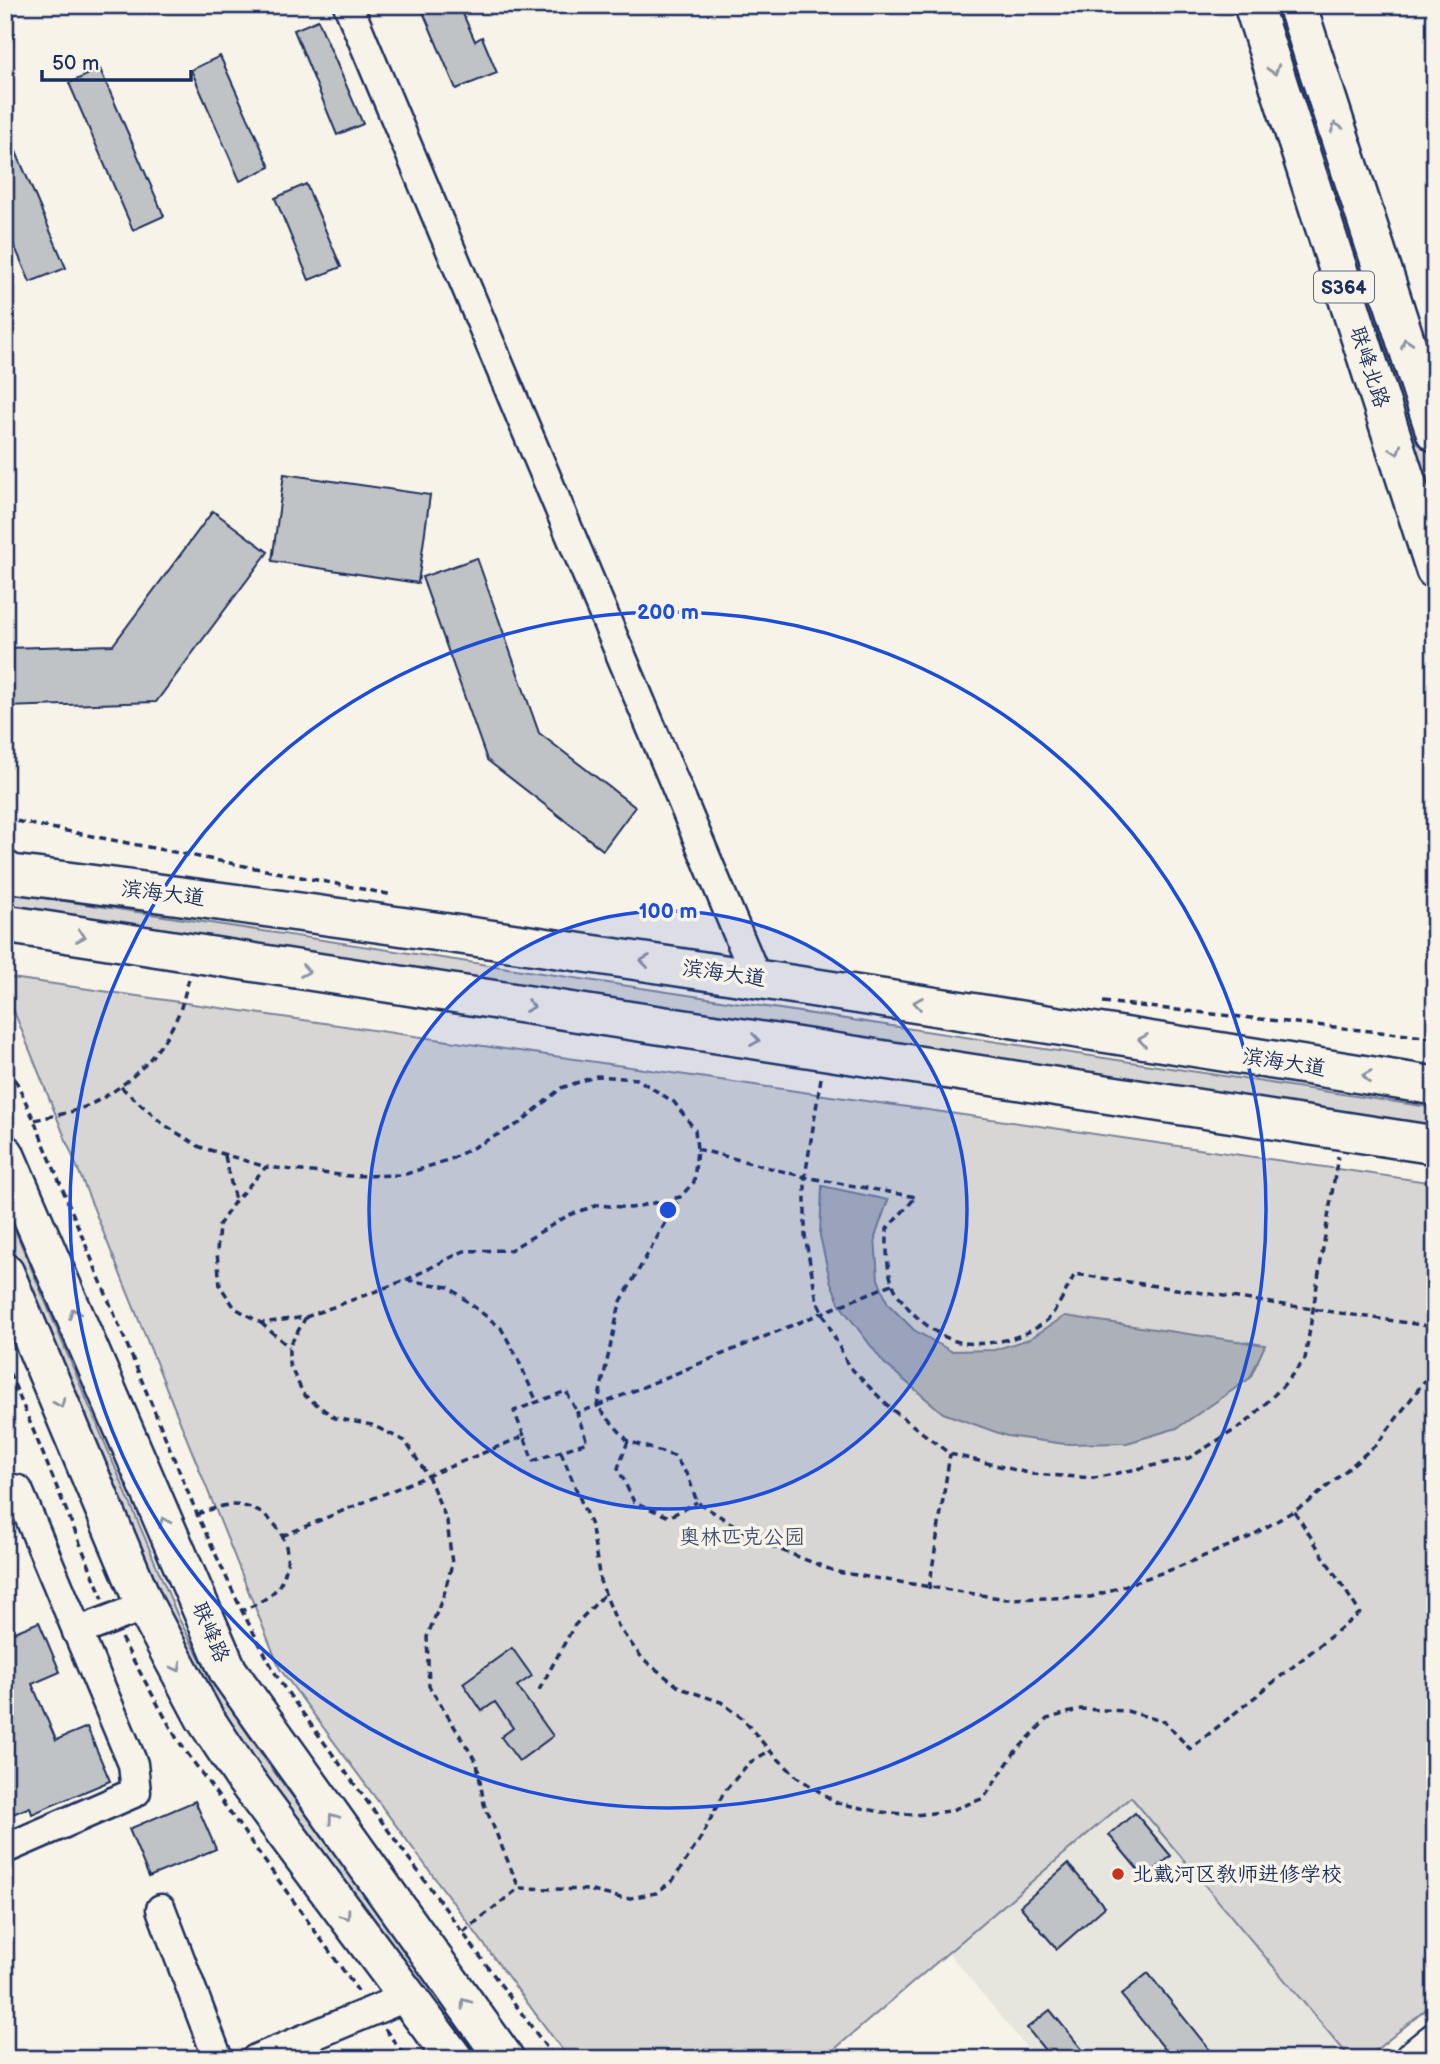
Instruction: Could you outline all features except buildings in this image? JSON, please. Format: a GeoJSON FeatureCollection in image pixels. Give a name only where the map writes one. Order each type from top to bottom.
{"type":"FeatureCollection","features":[{"type":"Feature","properties":{"kind":"main road","name":"联峰北路"},"geometry":{"type":"LineString","coordinates":[[1253,5],[1435,570]]}},
{"type":"Feature","properties":{"kind":"main road","name":"联峰北路"},"geometry":{"type":"LineString","coordinates":[[1297,5],[1435,432]]}},
{"type":"Feature","properties":{"kind":"main road","name":"滨海大道"},"geometry":{"type":"LineString","coordinates":[[9,872],[756,977],[1435,1086]]}},
{"type":"Feature","properties":{"kind":"main road"},"geometry":{"type":"LineString","coordinates":[[9,925],[1435,1145]]}},
{"type":"Feature","properties":{"kind":"main road","name":"联峰路"},"geometry":{"type":"LineString","coordinates":[[5,1154],[228,1671],[505,2059]]}},
{"type":"Feature","properties":{"kind":"main road","name":"联峰路"},"geometry":{"type":"LineString","coordinates":[[5,1273],[145,1606],[204,1717],[245,1779],[454,2059]]}},
{"type":"Feature","properties":{"kind":"main road"},"geometry":{"type":"LineString","coordinates":[[1414,2059],[1435,2042]]}},
{"type":"Feature","properties":{"kind":"street"},"geometry":{"type":"LineString","coordinates":[[348,5],[756,977]]}},
{"type":"Feature","properties":{"kind":"street"},"geometry":{"type":"LineString","coordinates":[[5,1487],[18,1490],[133,1764],[135,1792],[5,1849]]}},
{"type":"Feature","properties":{"kind":"street"},"geometry":{"type":"LineString","coordinates":[[77,1632],[145,1606]]}},
{"type":"Feature","properties":{"kind":"street"},"geometry":{"type":"LineString","coordinates":[[161,1909],[218,2059]]}},
{"type":"Feature","properties":{"kind":"street"},"geometry":{"type":"LineString","coordinates":[[256,2059],[406,1997]]}},
{"type":"Feature","properties":{"kind":"path"},"geometry":{"type":"LineString","coordinates":[[34,1120],[82,1108],[121,1087],[159,1047],[178,1016],[191,974]]}},
{"type":"Feature","properties":{"kind":"path"},"geometry":{"type":"LineString","coordinates":[[5,1057],[34,1120],[197,1514],[242,1611],[281,1682],[555,2059]]}},
{"type":"Feature","properties":{"kind":"path"},"geometry":{"type":"LineString","coordinates":[[823,1069],[805,1177],[805,1236],[817,1301],[848,1365],[890,1408],[950,1454],[1032,1474],[1094,1478],[1189,1458],[1246,1423],[1282,1387],[1305,1359],[1339,1148]]}},
{"type":"Feature","properties":{"kind":"path"},"geometry":{"type":"LineString","coordinates":[[121,1087],[163,1124],[200,1147],[266,1167],[349,1176],[403,1175],[451,1159],[520,1123],[561,1088],[597,1076],[637,1079],[674,1102],[695,1130],[697,1149],[694,1182],[680,1197],[620,1303],[597,1406]]}},
{"type":"Feature","properties":{"kind":"path"},"geometry":{"type":"LineString","coordinates":[[697,1149],[805,1177],[916,1197],[887,1228],[887,1256],[892,1284],[911,1313],[961,1343],[994,1343],[1020,1335],[1048,1320],[1074,1274],[1435,1327]]}},
{"type":"Feature","properties":{"kind":"path"},"geometry":{"type":"LineString","coordinates":[[224,1154],[235,1201]]}},
{"type":"Feature","properties":{"kind":"path"},"geometry":{"type":"LineString","coordinates":[[266,1167],[235,1201],[219,1225],[217,1252],[220,1286],[235,1308],[261,1323],[289,1347]]}},
{"type":"Feature","properties":{"kind":"path"},"geometry":{"type":"LineString","coordinates":[[261,1323],[306,1317],[406,1280],[464,1251],[510,1250],[569,1215],[597,1205],[631,1208],[680,1197]]}},
{"type":"Feature","properties":{"kind":"path"},"geometry":{"type":"LineString","coordinates":[[406,1280],[449,1287],[501,1328],[537,1402]]}},
{"type":"Feature","properties":{"kind":"path"},"geometry":{"type":"LineString","coordinates":[[577,1413],[892,1284]]}},
{"type":"Feature","properties":{"kind":"path"},"geometry":{"type":"LineString","coordinates":[[306,1317],[289,1347],[289,1364],[304,1395],[335,1418],[372,1425],[405,1441],[428,1476],[447,1521],[452,1564],[444,1594],[427,1637],[429,1686],[477,1763],[484,1804],[519,1888]]}},
{"type":"Feature","properties":{"kind":"path"},"geometry":{"type":"LineString","coordinates":[[597,1406],[628,1441],[674,1456],[688,1476],[697,1502],[763,1543],[837,1572],[1006,1599],[1091,1597],[1173,1569],[1248,1538],[1309,1502],[1378,1443],[1435,1367]]}},
{"type":"Feature","properties":{"kind":"path"},"geometry":{"type":"LineString","coordinates":[[566,1391],[587,1442],[533,1461],[514,1411],[537,1402],[566,1391]]}},
{"type":"Feature","properties":{"kind":"path"},"geometry":{"type":"LineString","coordinates":[[282,1536],[524,1436]]}},
{"type":"Feature","properties":{"kind":"path"},"geometry":{"type":"LineString","coordinates":[[628,1441],[618,1468],[634,1502],[669,1517],[697,1502]]}},
{"type":"Feature","properties":{"kind":"path"},"geometry":{"type":"LineString","coordinates":[[561,1452],[593,1528],[600,1581],[605,1594],[619,1628],[643,1659],[680,1688],[721,1702],[742,1718],[797,1777],[837,1803],[881,1812],[916,1815],[949,1811],[984,1798],[1015,1752],[1047,1719],[1081,1709],[1127,1711],[1165,1722],[1190,1749],[1360,1613],[1294,1511]]}},
{"type":"Feature","properties":{"kind":"path"},"geometry":{"type":"LineString","coordinates":[[929,1588],[950,1454]]}},
{"type":"Feature","properties":{"kind":"path"},"geometry":{"type":"LineString","coordinates":[[197,1514],[228,1505],[254,1508],[274,1521],[282,1536],[287,1562],[283,1580],[269,1597],[242,1611]]}},
{"type":"Feature","properties":{"kind":"path"},"geometry":{"type":"LineString","coordinates":[[539,1690],[574,1626],[605,1594]]}},
{"type":"Feature","properties":{"kind":"path"},"geometry":{"type":"LineString","coordinates":[[464,1932],[519,1888],[588,1890],[625,1899],[656,1893],[673,1880],[701,1838],[724,1792],[749,1763],[769,1750]]}},
{"type":"Feature","properties":{"kind":"shaded area"},"geometry":{"type":"Polygon","coordinates":[[[822,1186],[888,1200],[875,1237],[878,1279],[888,1304],[914,1330],[951,1351],[994,1350],[1029,1339],[1065,1316],[1265,1345],[1250,1378],[1177,1428],[1127,1443],[1065,1444],[1007,1436],[943,1413],[884,1363],[840,1305],[830,1280],[820,1236],[822,1186]]]}},
{"type":"Feature","properties":{"kind":"shaded area","name":"北戴河区教师进修学校"},"geometry":{"type":"Polygon","coordinates":[[[1132,1796],[1343,2049],[1332,2059],[1036,2059],[948,1952],[1132,1796]]]}},
{"type":"Feature","properties":{"kind":"green space"},"geometry":{"type":"Polygon","coordinates":[[[1266,5],[1284,5],[1327,142],[1312,147],[1266,5]]]}},
{"type":"Feature","properties":{"kind":"green space"},"geometry":{"type":"Polygon","coordinates":[[[1341,177],[1435,471],[1435,527],[1323,180],[1341,177]]]}},
{"type":"Feature","properties":{"kind":"green space"},"geometry":{"type":"Polygon","coordinates":[[[5,892],[1435,1108],[1435,1127],[5,910],[5,892]]]}},
{"type":"Feature","properties":{"kind":"green space","name":"奥林匹克公园"},"geometry":{"type":"Polygon","coordinates":[[[5,977],[1435,1183],[1435,2002],[1365,2059],[1351,2059],[1131,1797],[823,2059],[569,2059],[280,1669],[5,989],[5,977]]]}},
{"type":"Feature","properties":{"kind":"green space"},"geometry":{"type":"Polygon","coordinates":[[[5,1206],[179,1619],[211,1679],[264,1758],[486,2059],[467,2059],[250,1766],[170,1631],[5,1240],[5,1206]]]}},
{"type":"Feature","properties":{"kind":"place","name":"北戴河区教师进修学校"},"geometry":{"type":"Point","coordinates":[1118,1874]}}]}
